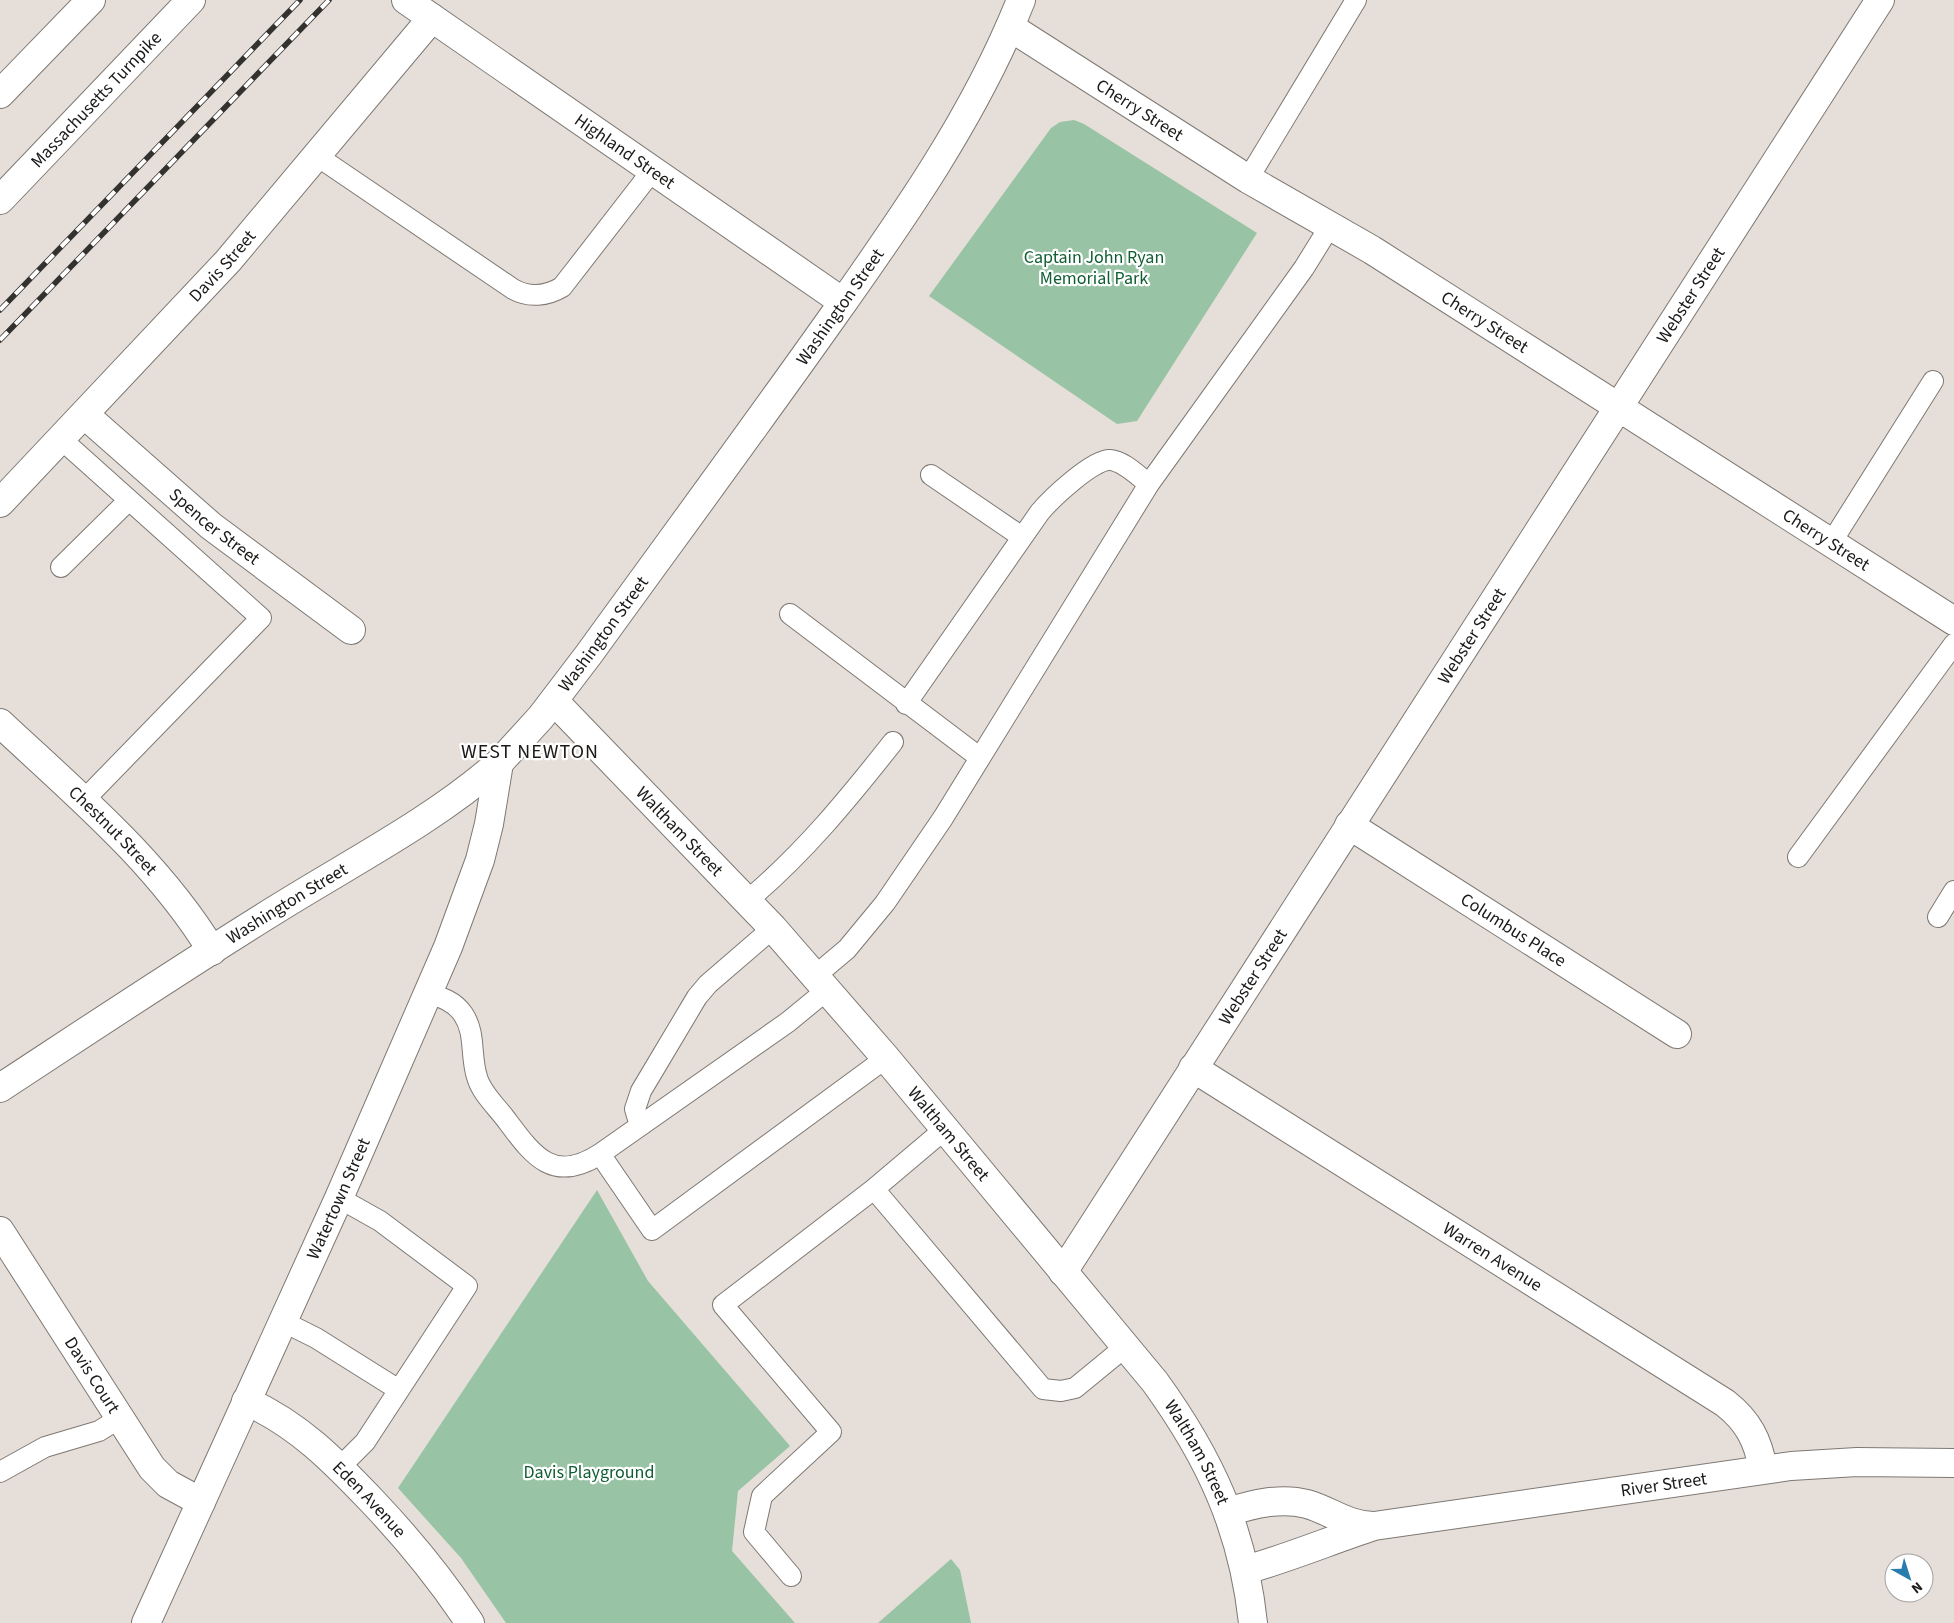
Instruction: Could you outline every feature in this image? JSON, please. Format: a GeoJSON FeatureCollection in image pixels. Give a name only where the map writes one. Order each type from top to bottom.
{"type":"FeatureCollection","features":[{"type":"Feature","properties":{"kind":"main road"},"geometry":{"type":"LineString","coordinates":[[0,94],[91,0]]}},
{"type":"Feature","properties":{"kind":"main road","name":"Massachusetts Turnpike"},"geometry":{"type":"LineString","coordinates":[[0,200],[191,0]]}},
{"type":"Feature","properties":{"kind":"main road","name":"Highland Street"},"geometry":{"type":"LineString","coordinates":[[406,0],[843,302]]}},
{"type":"Feature","properties":{"kind":"main road","name":"Washington Street"},"geometry":{"type":"LineString","coordinates":[[0,1088],[212,951],[425,817],[474,783],[499,763],[519,743],[554,701],[843,302],[921,187],[980,89],[1021,0]]}},
{"type":"Feature","properties":{"kind":"main road","name":"Webster Street"},"geometry":{"type":"LineString","coordinates":[[1063,1272],[1880,0]]}},
{"type":"Feature","properties":{"kind":"main road","name":"Davis Street"},"geometry":{"type":"LineString","coordinates":[[0,503],[190,304],[432,18]]}},
{"type":"Feature","properties":{"kind":"main road","name":"Cherry Street"},"geometry":{"type":"LineString","coordinates":[[1010,27],[1248,180],[1372,250],[1954,622]]}},
{"type":"Feature","properties":{"kind":"main road","name":"Spencer Street"},"geometry":{"type":"LineString","coordinates":[[85,415],[211,526],[351,630]]}},
{"type":"Feature","properties":{"kind":"main road","name":"Waltham Street"},"geometry":{"type":"LineString","coordinates":[[554,701],[773,928],[945,1129],[1125,1347],[1185,1424],[1209,1466],[1228,1512],[1245,1570],[1252,1623]]}},
{"type":"Feature","properties":{"kind":"main road","name":"Chestnut Street"},"geometry":{"type":"LineString","coordinates":[[0,723],[83,801],[166,886],[191,916],[212,951]]}},
{"type":"Feature","properties":{"kind":"main road","name":"Watertown Street"},"geometry":{"type":"LineString","coordinates":[[146,1623],[339,1198],[466,902],[480,860],[489,824],[499,763]]}},
{"type":"Feature","properties":{"kind":"main road","name":"Columbus Place"},"geometry":{"type":"LineString","coordinates":[[1349,825],[1677,1034]]}},
{"type":"Feature","properties":{"kind":"main road","name":"Warren Avenue"},"geometry":{"type":"LineString","coordinates":[[1193,1068],[1724,1403],[1748,1424],[1756,1439],[1763,1469]]}},
{"type":"Feature","properties":{"kind":"main road","name":"Davis Court"},"geometry":{"type":"LineString","coordinates":[[0,1231],[120,1418],[162,1479],[178,1491],[201,1502]]}},
{"type":"Feature","properties":{"kind":"main road","name":"Eden Avenue"},"geometry":{"type":"LineString","coordinates":[[246,1401],[302,1432],[340,1467],[422,1556],[470,1623]]}},
{"type":"Feature","properties":{"kind":"main road","name":"River Street"},"geometry":{"type":"LineString","coordinates":[[1245,1570],[1287,1558],[1336,1538],[1374,1526],[1763,1469],[1824,1462],[1954,1463]]}},
{"type":"Feature","properties":{"kind":"main road","name":"River Street"},"geometry":{"type":"LineString","coordinates":[[1228,1512],[1259,1503],[1288,1501],[1308,1504],[1348,1522],[1374,1526]]}},
{"type":"Feature","properties":{"kind":"lane"},"geometry":{"type":"LineString","coordinates":[[1248,180],[1356,0]]}},
{"type":"Feature","properties":{"kind":"lane"},"geometry":{"type":"LineString","coordinates":[[317,156],[513,289],[524,293],[542,294],[562,287],[652,171]]}},
{"type":"Feature","properties":{"kind":"lane"},"geometry":{"type":"LineString","coordinates":[[427,993],[443,998],[463,1014],[472,1037],[474,1068],[479,1083],[532,1152],[546,1163],[562,1168],[581,1164],[600,1154],[788,1022],[885,903],[942,818],[1149,484],[1304,268],[1330,226]]}},
{"type":"Feature","properties":{"kind":"lane"},"geometry":{"type":"LineString","coordinates":[[1831,543],[1933,381]]}},
{"type":"Feature","properties":{"kind":"lane"},"geometry":{"type":"LineString","coordinates":[[61,439],[261,618],[83,801]]}},
{"type":"Feature","properties":{"kind":"lane"},"geometry":{"type":"LineString","coordinates":[[906,704],[1022,537],[1054,496],[1103,461],[1108,460],[1120,464],[1149,484]]}},
{"type":"Feature","properties":{"kind":"lane"},"geometry":{"type":"LineString","coordinates":[[931,475],[1022,537]]}},
{"type":"Feature","properties":{"kind":"lane"},"geometry":{"type":"LineString","coordinates":[[61,567],[129,500]]}},
{"type":"Feature","properties":{"kind":"lane"},"geometry":{"type":"LineString","coordinates":[[790,614],[906,704],[979,757]]}},
{"type":"Feature","properties":{"kind":"lane"},"geometry":{"type":"LineString","coordinates":[[1798,857],[1954,644]]}},
{"type":"Feature","properties":{"kind":"lane"},"geometry":{"type":"LineString","coordinates":[[748,900],[786,866],[835,816],[893,742]]}},
{"type":"Feature","properties":{"kind":"lane"},"geometry":{"type":"LineString","coordinates":[[1938,917],[1954,891]]}},
{"type":"Feature","properties":{"kind":"lane"},"geometry":{"type":"LineString","coordinates":[[640,1126],[634,1109],[641,1091],[696,997],[708,984],[773,928]]}},
{"type":"Feature","properties":{"kind":"lane"},"geometry":{"type":"LineString","coordinates":[[600,1154],[652,1230],[886,1058]]}},
{"type":"Feature","properties":{"kind":"lane"},"geometry":{"type":"LineString","coordinates":[[791,1576],[754,1532],[762,1496],[831,1432],[723,1305],[874,1189],[945,1129]]}},
{"type":"Feature","properties":{"kind":"lane"},"geometry":{"type":"LineString","coordinates":[[874,1189],[1043,1389],[1060,1391],[1075,1388],[1125,1347]]}},
{"type":"Feature","properties":{"kind":"lane"},"geometry":{"type":"LineString","coordinates":[[339,1198],[380,1221],[466,1286],[365,1442],[340,1467]]}},
{"type":"Feature","properties":{"kind":"lane"},"geometry":{"type":"LineString","coordinates":[[282,1321],[316,1338],[399,1390]]}},
{"type":"Feature","properties":{"kind":"lane"},"geometry":{"type":"LineString","coordinates":[[0,1472],[45,1448],[99,1431],[120,1418]]}},
{"type":"Feature","properties":{"kind":"green space","name":"Captain John Ryan Memorial Park"},"geometry":{"type":"Polygon","coordinates":[[[1074,120],[1084,124],[1257,233],[1137,421],[1117,424],[929,296],[1051,128],[1060,122],[1074,120]]]}},
{"type":"Feature","properties":{"kind":"green space","name":"Davis Playground"},"geometry":{"type":"Polygon","coordinates":[[[597,1190],[648,1281],[790,1446],[738,1491],[732,1551],[795,1623],[506,1623],[461,1558],[398,1488],[597,1190]]]}},
{"type":"Feature","properties":{"kind":"green space"},"geometry":{"type":"Polygon","coordinates":[[[951,1559],[960,1570],[971,1623],[878,1623],[951,1559]]]}},
{"type":"Feature","properties":{"kind":"railway"},"geometry":{"type":"LineString","coordinates":[[0,310],[300,0]]}},
{"type":"Feature","properties":{"kind":"railway"},"geometry":{"type":"LineString","coordinates":[[0,340],[329,0]]}},
{"type":"Feature","properties":{"kind":"district","name":"WEST NEWTON"},"geometry":{"type":"Point","coordinates":[530,751]}}]}
